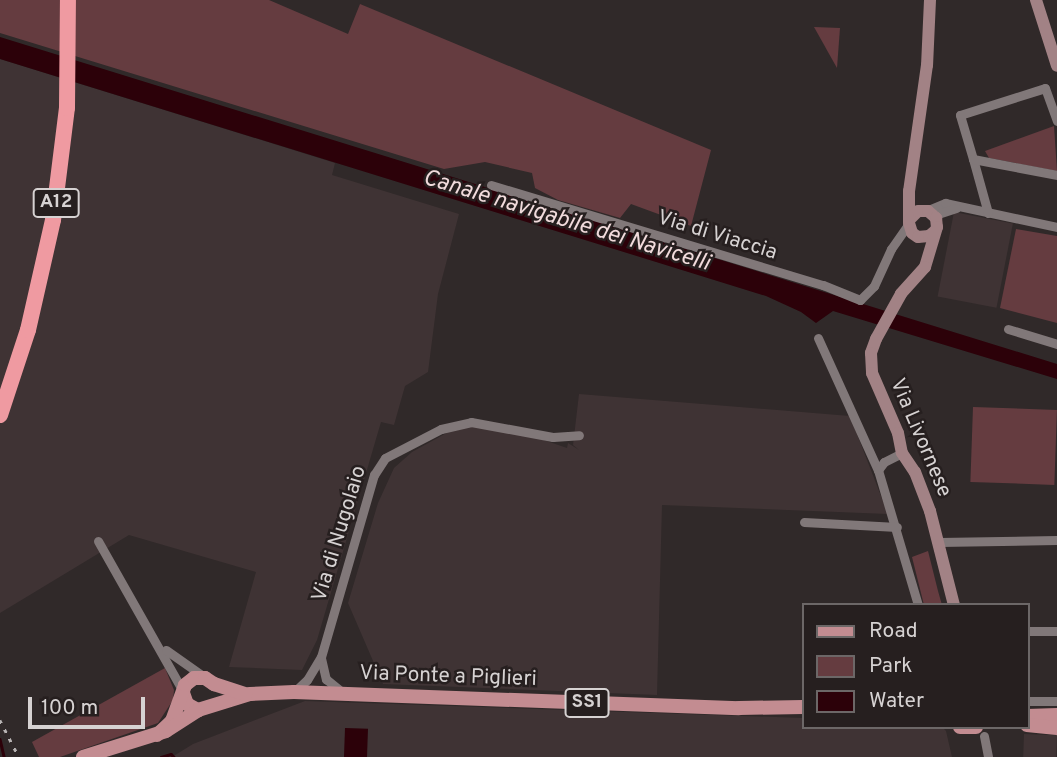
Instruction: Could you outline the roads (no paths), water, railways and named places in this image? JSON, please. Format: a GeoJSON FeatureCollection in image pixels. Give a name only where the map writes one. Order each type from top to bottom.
{"type":"FeatureCollection","features":[{"type":"Feature","properties":{"kind":"highway","name":"A12"},"geometry":{"type":"LineString","coordinates":[[0,385],[31,280],[44,213],[58,85],[58,0]]}},
{"type":"Feature","properties":{"kind":"highway","name":"A12"},"geometry":{"type":"LineString","coordinates":[[0,415],[28,330],[54,220],[67,108],[68,0]]}},
{"type":"Feature","properties":{"kind":"main road"},"geometry":{"type":"LineString","coordinates":[[156,735],[172,721],[191,680],[210,681],[216,693],[212,704]]}},
{"type":"Feature","properties":{"kind":"main road","name":"Via Ponte a Piglieri"},"geometry":{"type":"LineString","coordinates":[[210,681],[250,694]]}},
{"type":"Feature","properties":{"kind":"main road","name":"Via Ponte a Piglieri"},"geometry":{"type":"LineString","coordinates":[[212,704],[250,694],[294,692],[770,709],[802,713]]}},
{"type":"Feature","properties":{"kind":"main road"},"geometry":{"type":"LineString","coordinates":[[183,693],[187,704],[198,709]]}},
{"type":"Feature","properties":{"kind":"main road","name":"SS1"},"geometry":{"type":"LineString","coordinates":[[83,757],[156,735],[198,709],[212,704]]}},
{"type":"Feature","properties":{"kind":"main road","name":"Via Ponte a Piglieri"},"geometry":{"type":"LineString","coordinates":[[770,709],[802,707]]}},
{"type":"Feature","properties":{"kind":"main road"},"geometry":{"type":"LineString","coordinates":[[1029,716],[1057,715]]}},
{"type":"Feature","properties":{"kind":"main road"},"geometry":{"type":"LineString","coordinates":[[1029,724],[1057,728]]}},
{"type":"Feature","properties":{"kind":"street"},"geometry":{"type":"LineString","coordinates":[[929,258],[913,229],[909,192],[927,65],[930,0]]}},
{"type":"Feature","properties":{"kind":"street"},"geometry":{"type":"LineString","coordinates":[[1036,0],[1057,66]]}},
{"type":"Feature","properties":{"kind":"street"},"geometry":{"type":"LineString","coordinates":[[988,213],[960,115],[1045,88],[1057,121]]}},
{"type":"Feature","properties":{"kind":"street"},"geometry":{"type":"LineString","coordinates":[[972,159],[1057,175]]}},
{"type":"Feature","properties":{"kind":"street","name":"Via di Viaccia"},"geometry":{"type":"LineString","coordinates":[[491,185],[814,282],[860,300],[874,286],[891,249],[913,229]]}},
{"type":"Feature","properties":{"kind":"street"},"geometry":{"type":"LineString","coordinates":[[909,192],[925,210],[938,217]]}},
{"type":"Feature","properties":{"kind":"street"},"geometry":{"type":"LineString","coordinates":[[913,229],[929,236],[938,217],[961,207],[1057,227]]}},
{"type":"Feature","properties":{"kind":"street"},"geometry":{"type":"LineString","coordinates":[[913,229],[925,210]]}},
{"type":"Feature","properties":{"kind":"street","name":"Via Livornese"},"geometry":{"type":"LineString","coordinates":[[938,217],[929,258],[896,301],[871,353],[872,373],[898,433],[902,453],[923,490],[954,603]]}},
{"type":"Feature","properties":{"kind":"street"},"geometry":{"type":"LineString","coordinates":[[1008,330],[1057,345]]}},
{"type":"Feature","properties":{"kind":"street"},"geometry":{"type":"LineString","coordinates":[[818,338],[878,470],[917,603]]}},
{"type":"Feature","properties":{"kind":"street","name":"Via di Nugolaio"},"geometry":{"type":"LineString","coordinates":[[294,692],[307,680],[321,657],[374,475],[385,458],[441,429],[471,422],[553,437],[579,435]]}},
{"type":"Feature","properties":{"kind":"street"},"geometry":{"type":"LineString","coordinates":[[878,470],[884,462],[902,453]]}},
{"type":"Feature","properties":{"kind":"street"},"geometry":{"type":"LineString","coordinates":[[804,522],[897,527]]}},
{"type":"Feature","properties":{"kind":"street"},"geometry":{"type":"LineString","coordinates":[[939,542],[1057,540]]}},
{"type":"Feature","properties":{"kind":"street"},"geometry":{"type":"LineString","coordinates":[[98,541],[157,642],[183,693]]}},
{"type":"Feature","properties":{"kind":"street"},"geometry":{"type":"LineString","coordinates":[[1029,631],[1057,631]]}},
{"type":"Feature","properties":{"kind":"street"},"geometry":{"type":"LineString","coordinates":[[157,642],[210,681]]}},
{"type":"Feature","properties":{"kind":"street"},"geometry":{"type":"LineString","coordinates":[[321,657],[326,679],[344,695]]}},
{"type":"Feature","properties":{"kind":"street"},"geometry":{"type":"LineString","coordinates":[[1029,701],[1057,701]]}},
{"type":"Feature","properties":{"kind":"street"},"geometry":{"type":"LineString","coordinates":[[980,732],[988,757]]}},
{"type":"Feature","properties":{"kind":"water","name":"Canale navigabile dei Navicelli"},"geometry":{"type":"Polygon","coordinates":[[[0,37],[1057,364],[1057,379],[833,311],[816,323],[801,312],[766,296],[0,59],[0,37]]]}},
{"type":"Feature","properties":{"kind":"water"},"geometry":{"type":"Polygon","coordinates":[[[345,728],[368,729],[367,757],[344,757],[345,728]]]}},
{"type":"Feature","properties":{"kind":"waterway"},"geometry":{"type":"LineString","coordinates":[[0,739],[4,757]]}},
{"type":"Feature","properties":{"kind":"waterway"},"geometry":{"type":"LineString","coordinates":[[161,757],[171,754],[174,757]]}},
{"type":"Feature","properties":{"kind":"railway"},"geometry":{"type":"LineString","coordinates":[[0,720],[19,757]]}}]}
